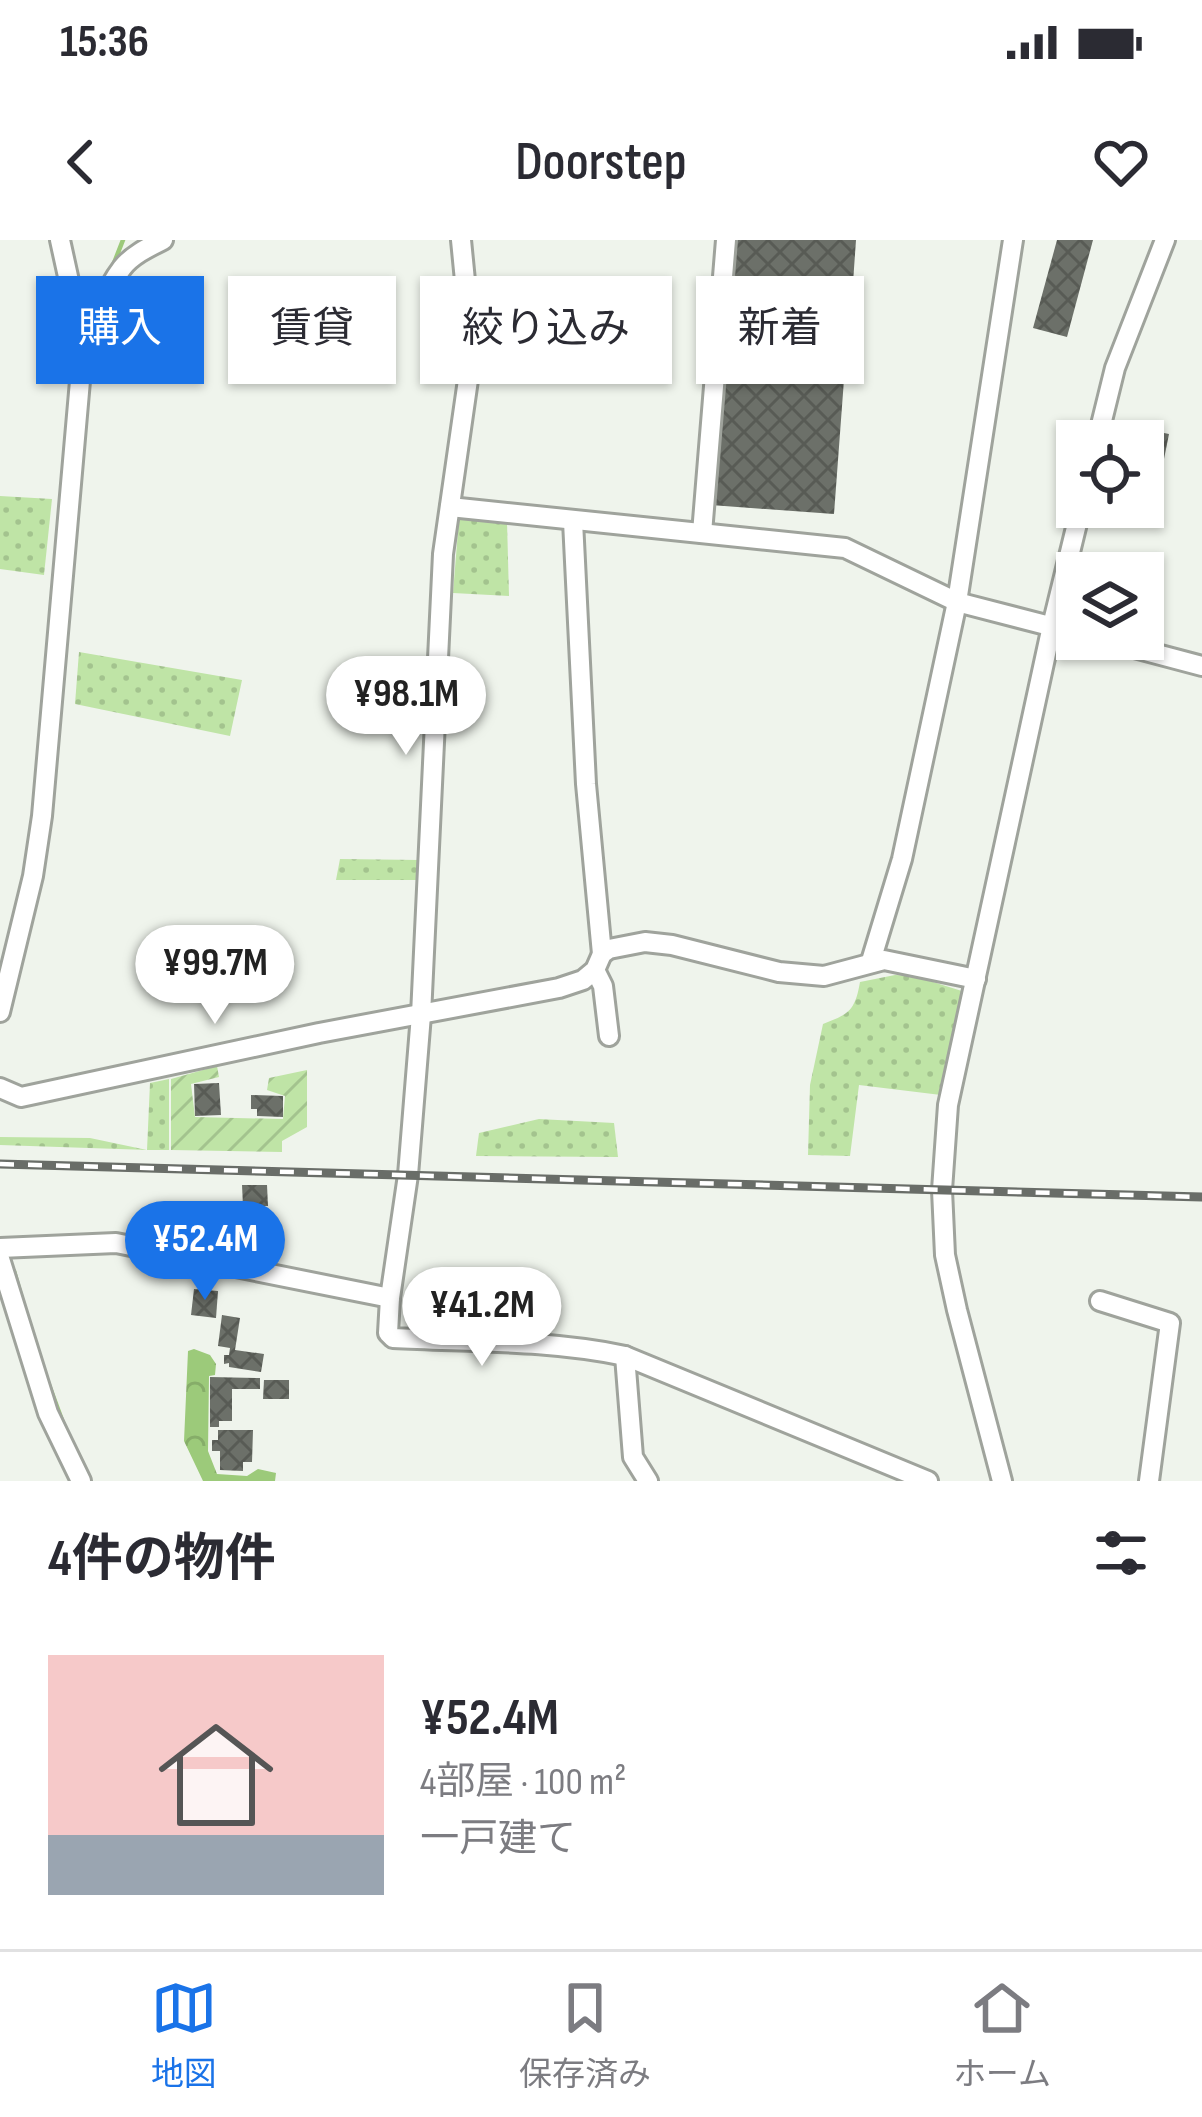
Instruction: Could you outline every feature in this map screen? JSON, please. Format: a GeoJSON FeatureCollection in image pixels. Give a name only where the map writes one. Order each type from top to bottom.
{"type":"FeatureCollection","features":[{"type":"Feature","properties":{"kind":"street"},"geometry":{"type":"LineString","coordinates":[[60,240],[68,276]]}},
{"type":"Feature","properties":{"kind":"street"},"geometry":{"type":"LineString","coordinates":[[118,276],[141,251],[163,240]]}},
{"type":"Feature","properties":{"kind":"street"},"geometry":{"type":"LineString","coordinates":[[461,240],[472,340],[442,554],[421,1016],[408,1175],[386,1328],[393,1338],[527,1344],[625,1356],[928,1481]]}},
{"type":"Feature","properties":{"kind":"street"},"geometry":{"type":"LineString","coordinates":[[702,533],[726,240]]}},
{"type":"Feature","properties":{"kind":"street"},"geometry":{"type":"LineString","coordinates":[[871,961],[902,859],[957,602],[1013,240]]}},
{"type":"Feature","properties":{"kind":"street"},"geometry":{"type":"LineString","coordinates":[[1102,420],[1115,368],[1166,240]]}},
{"type":"Feature","properties":{"kind":"street"},"geometry":{"type":"LineString","coordinates":[[0,1012],[33,876],[42,816],[79,384]]}},
{"type":"Feature","properties":{"kind":"street"},"geometry":{"type":"LineString","coordinates":[[450,508],[845,548],[957,602],[1056,627]]}},
{"type":"Feature","properties":{"kind":"street"},"geometry":{"type":"LineString","coordinates":[[573,520],[598,962],[609,1036]]}},
{"type":"Feature","properties":{"kind":"street"},"geometry":{"type":"LineString","coordinates":[[1002,1481],[950,1282],[943,1233],[942,1161],[948,1105],[1076,528]]}},
{"type":"Feature","properties":{"kind":"street"},"geometry":{"type":"LineString","coordinates":[[1164,656],[1202,666]]}},
{"type":"Feature","properties":{"kind":"street"},"geometry":{"type":"LineString","coordinates":[[0,1088],[21,1096],[559,988],[583,980],[609,949],[645,942],[779,973],[824,976],[884,959],[976,979]]}},
{"type":"Feature","properties":{"kind":"street"},"geometry":{"type":"LineString","coordinates":[[0,1248],[116,1244],[390,1298]]}},
{"type":"Feature","properties":{"kind":"street"},"geometry":{"type":"LineString","coordinates":[[0,1259],[48,1413],[81,1481]]}},
{"type":"Feature","properties":{"kind":"street"},"geometry":{"type":"LineString","coordinates":[[1100,1301],[1170,1323],[1149,1481]]}},
{"type":"Feature","properties":{"kind":"street"},"geometry":{"type":"LineString","coordinates":[[625,1356],[632,1457],[648,1481]]}},
{"type":"Feature","properties":{"kind":"green space"},"geometry":{"type":"Polygon","coordinates":[[[0,496],[52,499],[44,575],[0,569],[0,496]]]}},
{"type":"Feature","properties":{"kind":"green space"},"geometry":{"type":"Polygon","coordinates":[[[459,519],[507,522],[509,596],[453,593],[459,519]]]}},
{"type":"Feature","properties":{"kind":"green space"},"geometry":{"type":"Polygon","coordinates":[[[79,652],[242,680],[230,736],[75,704],[79,652]]]}},
{"type":"Feature","properties":{"kind":"green space"},"geometry":{"type":"Polygon","coordinates":[[[340,859],[420,860],[420,880],[336,880],[340,859]]]}},
{"type":"Feature","properties":{"kind":"green space"},"geometry":{"type":"Polygon","coordinates":[[[895,975],[965,992],[941,1095],[859,1085],[850,1156],[808,1155],[810,1085],[823,1024],[849,1010],[860,982],[895,975]]]}},
{"type":"Feature","properties":{"kind":"green space"},"geometry":{"type":"Polygon","coordinates":[[[217,1066],[219,1077],[191,1084],[195,1117],[283,1119],[285,1096],[267,1090],[269,1078],[307,1070],[307,1127],[282,1141],[282,1152],[171,1150],[171,1079],[217,1066]]]}},
{"type":"Feature","properties":{"kind":"green space"},"geometry":{"type":"Polygon","coordinates":[[[169,1079],[169,1150],[147,1150],[150,1083],[169,1079]]]}},
{"type":"Feature","properties":{"kind":"green space"},"geometry":{"type":"Polygon","coordinates":[[[539,1119],[614,1123],[618,1157],[476,1156],[479,1133],[539,1119]]]}},
{"type":"Feature","properties":{"kind":"green space"},"geometry":{"type":"Polygon","coordinates":[[[0,1137],[90,1138],[147,1150],[0,1145],[0,1137]]]}},
{"type":"Feature","properties":{"kind":"green space"},"geometry":{"type":"Polygon","coordinates":[[[188,1351],[210,1355],[216,1364],[215,1375],[209,1376],[208,1451],[217,1474],[247,1476],[258,1469],[276,1473],[275,1481],[203,1481],[184,1441],[188,1351]]]}},
{"type":"Feature","properties":{"kind":"building"},"geometry":{"type":"Polygon","coordinates":[[[731,240],[856,240],[853,276],[728,276],[731,240]]]}},
{"type":"Feature","properties":{"kind":"building"},"geometry":{"type":"Polygon","coordinates":[[[1057,240],[1093,240],[1067,337],[1033,328],[1057,240]]]}},
{"type":"Feature","properties":{"kind":"building"},"geometry":{"type":"Polygon","coordinates":[[[720,384],[844,384],[834,514],[711,505],[720,384]]]}},
{"type":"Feature","properties":{"kind":"building"},"geometry":{"type":"Polygon","coordinates":[[[219,1083],[221,1115],[195,1116],[194,1084],[219,1083]]]}},
{"type":"Feature","properties":{"kind":"building"},"geometry":{"type":"Polygon","coordinates":[[[251,1095],[283,1096],[283,1117],[257,1116],[257,1109],[251,1109],[251,1095]]]}},
{"type":"Feature","properties":{"kind":"building"},"geometry":{"type":"Polygon","coordinates":[[[242,1185],[267,1185],[268,1206],[243,1206],[242,1185]]]}},
{"type":"Feature","properties":{"kind":"building"},"geometry":{"type":"Polygon","coordinates":[[[221,1209],[242,1212],[237,1247],[217,1244],[221,1209]]]}},
{"type":"Feature","properties":{"kind":"building"},"geometry":{"type":"Polygon","coordinates":[[[244,1243],[269,1247],[266,1268],[240,1264],[244,1243]]]}},
{"type":"Feature","properties":{"kind":"building"},"geometry":{"type":"Polygon","coordinates":[[[194,1289],[218,1291],[216,1318],[191,1315],[194,1289]]]}},
{"type":"Feature","properties":{"kind":"building"},"geometry":{"type":"Polygon","coordinates":[[[222,1315],[240,1318],[235,1350],[264,1354],[261,1372],[224,1364],[230,1348],[218,1346],[222,1315]]]}},
{"type":"Feature","properties":{"kind":"building"},"geometry":{"type":"Polygon","coordinates":[[[210,1377],[260,1378],[260,1389],[232,1389],[232,1421],[210,1427],[210,1377]]]}},
{"type":"Feature","properties":{"kind":"building"},"geometry":{"type":"Polygon","coordinates":[[[264,1380],[289,1380],[289,1399],[263,1399],[264,1380]]]}},
{"type":"Feature","properties":{"kind":"building"},"geometry":{"type":"Polygon","coordinates":[[[218,1430],[253,1430],[252,1462],[243,1462],[243,1471],[220,1470],[220,1451],[212,1451],[218,1430]]]}},
{"type":"Feature","properties":{"kind":"waterway"},"geometry":{"type":"LineString","coordinates":[[114,263],[123,240]]}},
{"type":"Feature","properties":{"kind":"waterway"},"geometry":{"type":"LineString","coordinates":[[14,1271],[24,1306]]}},
{"type":"Feature","properties":{"kind":"waterway"},"geometry":{"type":"LineString","coordinates":[[45,1374],[66,1431]]}},
{"type":"Feature","properties":{"kind":"railway"},"geometry":{"type":"LineString","coordinates":[[0,1164],[1202,1197]]}}]}
